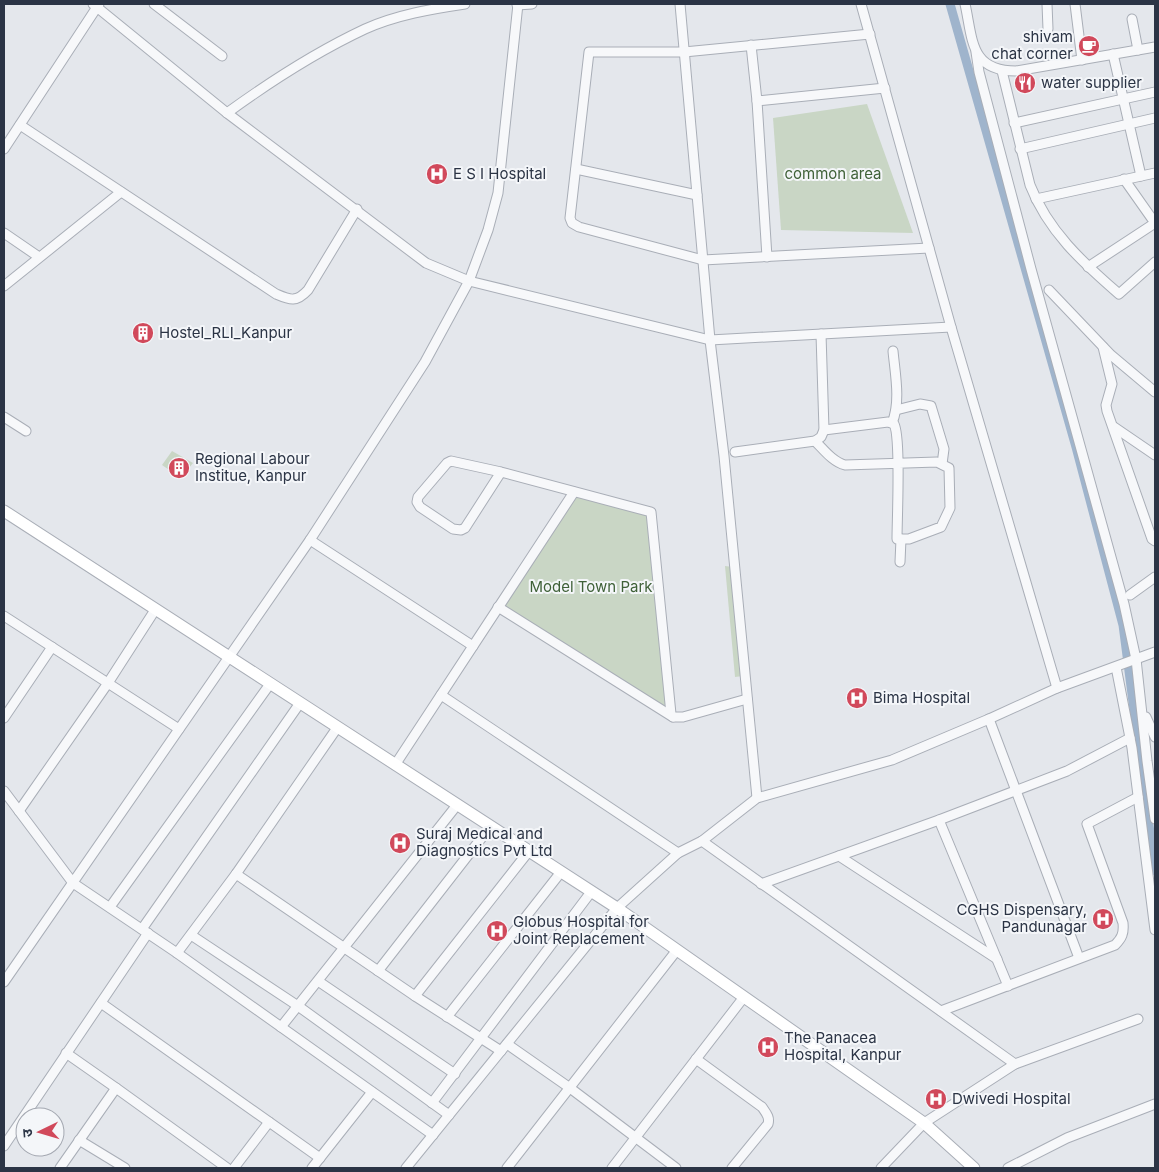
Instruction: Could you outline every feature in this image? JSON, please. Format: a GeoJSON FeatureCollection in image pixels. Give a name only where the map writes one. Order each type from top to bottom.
{"type":"FeatureCollection","features":[{"type":"Feature","properties":{"kind":"street"},"geometry":{"type":"LineString","coordinates":[[154,4],[222,56]]}},
{"type":"Feature","properties":{"kind":"street"},"geometry":{"type":"LineString","coordinates":[[227,113],[280,75],[366,28],[421,10],[465,4]]}},
{"type":"Feature","properties":{"kind":"street"},"geometry":{"type":"LineString","coordinates":[[4,982],[310,540],[425,362],[469,281],[488,230],[498,193],[517,4],[532,4]]}},
{"type":"Feature","properties":{"kind":"street"},"geometry":{"type":"LineString","coordinates":[[680,4],[710,340],[725,465],[757,798]]}},
{"type":"Feature","properties":{"kind":"street"},"geometry":{"type":"LineString","coordinates":[[861,4],[951,327],[1057,688]]}},
{"type":"Feature","properties":{"kind":"street"},"geometry":{"type":"LineString","coordinates":[[965,4],[979,72],[1020,229],[1123,598],[1142,707],[1155,819]]}},
{"type":"Feature","properties":{"kind":"street"},"geometry":{"type":"LineString","coordinates":[[1046,4],[1048,29]]}},
{"type":"Feature","properties":{"kind":"street"},"geometry":{"type":"LineString","coordinates":[[1075,4],[1082,60]]}},
{"type":"Feature","properties":{"kind":"street"},"geometry":{"type":"LineString","coordinates":[[4,149],[96,5],[227,113],[357,209],[426,263],[469,281],[710,340],[951,327]]}},
{"type":"Feature","properties":{"kind":"street"},"geometry":{"type":"LineString","coordinates":[[1132,19],[1138,50]]}},
{"type":"Feature","properties":{"kind":"street"},"geometry":{"type":"LineString","coordinates":[[870,34],[684,52],[589,52],[570,218],[572,223],[579,227],[703,260],[929,248]]}},
{"type":"Feature","properties":{"kind":"street"},"geometry":{"type":"LineString","coordinates":[[751,45],[757,101],[767,257]]}},
{"type":"Feature","properties":{"kind":"street"},"geometry":{"type":"LineString","coordinates":[[976,52],[983,62],[990,67],[1002,71],[1016,71],[1155,48]]}},
{"type":"Feature","properties":{"kind":"street"},"geometry":{"type":"LineString","coordinates":[[1114,54],[1141,176]]}},
{"type":"Feature","properties":{"kind":"street"},"geometry":{"type":"LineString","coordinates":[[1002,71],[1030,185],[1036,199],[1072,251],[1119,294],[1155,262]]}},
{"type":"Feature","properties":{"kind":"street"},"geometry":{"type":"LineString","coordinates":[[757,101],[885,88]]}},
{"type":"Feature","properties":{"kind":"street"},"geometry":{"type":"LineString","coordinates":[[1014,123],[1155,92]]}},
{"type":"Feature","properties":{"kind":"street"},"geometry":{"type":"LineString","coordinates":[[1020,149],[1155,118]]}},
{"type":"Feature","properties":{"kind":"street"},"geometry":{"type":"LineString","coordinates":[[20,125],[276,294],[294,300],[302,297],[308,290],[357,209]]}},
{"type":"Feature","properties":{"kind":"street"},"geometry":{"type":"LineString","coordinates":[[576,169],[696,195]]}},
{"type":"Feature","properties":{"kind":"street"},"geometry":{"type":"LineString","coordinates":[[1036,199],[1155,173]]}},
{"type":"Feature","properties":{"kind":"street"},"geometry":{"type":"LineString","coordinates":[[1088,267],[1155,222],[1124,179]]}},
{"type":"Feature","properties":{"kind":"street"},"geometry":{"type":"LineString","coordinates":[[4,286],[121,192]]}},
{"type":"Feature","properties":{"kind":"street"},"geometry":{"type":"LineString","coordinates":[[4,233],[39,258]]}},
{"type":"Feature","properties":{"kind":"street"},"geometry":{"type":"LineString","coordinates":[[1049,290],[1103,347],[1155,392]]}},
{"type":"Feature","properties":{"kind":"street"},"geometry":{"type":"LineString","coordinates":[[735,452],[815,441],[821,438],[824,430],[821,334]]}},
{"type":"Feature","properties":{"kind":"street"},"geometry":{"type":"LineString","coordinates":[[1103,347],[1112,384],[1106,406],[1152,539],[1155,541]]}},
{"type":"Feature","properties":{"kind":"street"},"geometry":{"type":"LineString","coordinates":[[892,423],[896,410],[893,351]]}},
{"type":"Feature","properties":{"kind":"street"},"geometry":{"type":"LineString","coordinates":[[896,410],[920,404],[931,406],[944,449],[942,464]]}},
{"type":"Feature","properties":{"kind":"street"},"geometry":{"type":"LineString","coordinates":[[4,418],[26,431]]}},
{"type":"Feature","properties":{"kind":"street"},"geometry":{"type":"LineString","coordinates":[[815,441],[839,464],[845,465],[897,463],[937,462],[949,468],[950,508],[941,526],[909,539],[897,539],[897,463],[897,429],[892,423],[824,430]]}},
{"type":"Feature","properties":{"kind":"street"},"geometry":{"type":"LineString","coordinates":[[1114,427],[1155,455]]}},
{"type":"Feature","properties":{"kind":"street"},"geometry":{"type":"LineString","coordinates":[[501,472],[465,528],[461,530],[453,528],[420,507],[417,502],[418,497],[447,463],[451,461],[501,472],[652,512],[672,717]]}},
{"type":"Feature","properties":{"kind":"street"},"geometry":{"type":"LineString","coordinates":[[395,765],[574,492]]}},
{"type":"Feature","properties":{"kind":"street"},"geometry":{"type":"LineString","coordinates":[[4,511],[617,908],[924,1124],[974,1168]]}},
{"type":"Feature","properties":{"kind":"street"},"geometry":{"type":"LineString","coordinates":[[900,562],[901,539]]}},
{"type":"Feature","properties":{"kind":"street"},"geometry":{"type":"LineString","coordinates":[[310,540],[473,646]]}},
{"type":"Feature","properties":{"kind":"street"},"geometry":{"type":"LineString","coordinates":[[1130,595],[1155,577]]}},
{"type":"Feature","properties":{"kind":"street"},"geometry":{"type":"LineString","coordinates":[[498,608],[672,717],[693,715],[747,699]]}},
{"type":"Feature","properties":{"kind":"street"},"geometry":{"type":"LineString","coordinates":[[19,811],[156,610]]}},
{"type":"Feature","properties":{"kind":"street"},"geometry":{"type":"LineString","coordinates":[[4,616],[179,729]]}},
{"type":"Feature","properties":{"kind":"street"},"geometry":{"type":"LineString","coordinates":[[4,718],[52,647]]}},
{"type":"Feature","properties":{"kind":"street"},"geometry":{"type":"LineString","coordinates":[[406,1168],[617,908],[678,853],[702,841],[757,798],[892,760],[1057,688],[1155,652]]}},
{"type":"Feature","properties":{"kind":"street"},"geometry":{"type":"LineString","coordinates":[[1116,667],[1130,738],[1155,930]]}},
{"type":"Feature","properties":{"kind":"street"},"geometry":{"type":"LineString","coordinates":[[110,907],[270,684]]}},
{"type":"Feature","properties":{"kind":"street"},"geometry":{"type":"LineString","coordinates":[[441,695],[678,853]]}},
{"type":"Feature","properties":{"kind":"street"},"geometry":{"type":"LineString","coordinates":[[4,1146],[101,1003],[145,931],[300,704]]}},
{"type":"Feature","properties":{"kind":"street"},"geometry":{"type":"LineString","coordinates":[[1142,707],[1155,737]]}},
{"type":"Feature","properties":{"kind":"street"},"geometry":{"type":"LineString","coordinates":[[989,719],[1079,958]]}},
{"type":"Feature","properties":{"kind":"street"},"geometry":{"type":"LineString","coordinates":[[177,953],[236,874],[337,728]]}},
{"type":"Feature","properties":{"kind":"street"},"geometry":{"type":"LineString","coordinates":[[761,884],[940,820],[1067,771],[1130,738]]}},
{"type":"Feature","properties":{"kind":"street"},"geometry":{"type":"LineString","coordinates":[[4,791],[73,883],[177,953],[433,1135]]}},
{"type":"Feature","properties":{"kind":"street"},"geometry":{"type":"LineString","coordinates":[[941,1011],[1115,945],[1121,939],[1124,931],[1123,923],[1087,824],[1138,797]]}},
{"type":"Feature","properties":{"kind":"street"},"geometry":{"type":"LineString","coordinates":[[281,1026],[457,805]]}},
{"type":"Feature","properties":{"kind":"street"},"geometry":{"type":"LineString","coordinates":[[940,820],[1008,986]]}},
{"type":"Feature","properties":{"kind":"street"},"geometry":{"type":"LineString","coordinates":[[378,971],[490,826]]}},
{"type":"Feature","properties":{"kind":"street"},"geometry":{"type":"LineString","coordinates":[[702,841],[1015,1064]]}},
{"type":"Feature","properties":{"kind":"street"},"geometry":{"type":"LineString","coordinates":[[415,996],[529,851]]}},
{"type":"Feature","properties":{"kind":"street"},"geometry":{"type":"LineString","coordinates":[[840,856],[997,959]]}},
{"type":"Feature","properties":{"kind":"street"},"geometry":{"type":"LineString","coordinates":[[447,1017],[561,872]]}},
{"type":"Feature","properties":{"kind":"street"},"geometry":{"type":"LineString","coordinates":[[236,874],[500,1052]]}},
{"type":"Feature","properties":{"kind":"street"},"geometry":{"type":"LineString","coordinates":[[432,1103],[591,892]]}},
{"type":"Feature","properties":{"kind":"street"},"geometry":{"type":"LineString","coordinates":[[191,935],[298,1006],[449,1115]]}},
{"type":"Feature","properties":{"kind":"street"},"geometry":{"type":"LineString","coordinates":[[507,1168],[677,950]]}},
{"type":"Feature","properties":{"kind":"street"},"geometry":{"type":"LineString","coordinates":[[318,981],[455,1074]]}},
{"type":"Feature","properties":{"kind":"street"},"geometry":{"type":"LineString","coordinates":[[612,1168],[744,997]]}},
{"type":"Feature","properties":{"kind":"street"},"geometry":{"type":"LineString","coordinates":[[101,1003],[320,1158]]}},
{"type":"Feature","properties":{"kind":"street"},"geometry":{"type":"LineString","coordinates":[[881,1168],[924,1124],[1015,1064],[1138,1019]]}},
{"type":"Feature","properties":{"kind":"street"},"geometry":{"type":"LineString","coordinates":[[507,1044],[570,1088],[676,1168]]}},
{"type":"Feature","properties":{"kind":"street"},"geometry":{"type":"LineString","coordinates":[[66,1053],[226,1168]]}},
{"type":"Feature","properties":{"kind":"street"},"geometry":{"type":"LineString","coordinates":[[696,1059],[762,1107],[769,1120],[768,1124],[732,1168]]}},
{"type":"Feature","properties":{"kind":"street"},"geometry":{"type":"LineString","coordinates":[[60,1168],[116,1088]]}},
{"type":"Feature","properties":{"kind":"street"},"geometry":{"type":"LineString","coordinates":[[312,1168],[372,1092]]}},
{"type":"Feature","properties":{"kind":"street"},"geometry":{"type":"LineString","coordinates":[[1008,1168],[1067,1138],[1155,1104]]}},
{"type":"Feature","properties":{"kind":"street"},"geometry":{"type":"LineString","coordinates":[[234,1168],[269,1122]]}},
{"type":"Feature","properties":{"kind":"street"},"geometry":{"type":"LineString","coordinates":[[79,1140],[124,1168]]}},
{"type":"Feature","properties":{"kind":"green space","name":"common area"},"geometry":{"type":"Polygon","coordinates":[[[867,104],[913,233],[781,230],[773,118],[867,104]]]}},
{"type":"Feature","properties":{"kind":"green space"},"geometry":{"type":"Polygon","coordinates":[[[172,451],[193,463],[181,478],[162,465],[172,451]]]}},
{"type":"Feature","properties":{"kind":"green space","name":"Model Town Park"},"geometry":{"type":"Polygon","coordinates":[[[574,492],[651,512],[671,714],[498,607],[574,492]]]}},
{"type":"Feature","properties":{"kind":"green space"},"geometry":{"type":"Polygon","coordinates":[[[725,566],[733,567],[743,676],[735,677],[725,566]]]}},
{"type":"Feature","properties":{"kind":"waterway"},"geometry":{"type":"LineString","coordinates":[[950,4],[1076,447],[1123,625],[1155,871]]}},
{"type":"Feature","properties":{"kind":"place","name":"shivam chat corner"},"geometry":{"type":"Point","coordinates":[1089,46]}},
{"type":"Feature","properties":{"kind":"place","name":"water supplier"},"geometry":{"type":"Point","coordinates":[1025,83]}},
{"type":"Feature","properties":{"kind":"place","name":"E S I Hospital"},"geometry":{"type":"Point","coordinates":[437,174]}},
{"type":"Feature","properties":{"kind":"place","name":"Hostel_RLI_Kanpur"},"geometry":{"type":"Point","coordinates":[143,333]}},
{"type":"Feature","properties":{"kind":"place","name":"Regional Labour Institue, Kanpur"},"geometry":{"type":"Point","coordinates":[179,468]}},
{"type":"Feature","properties":{"kind":"place","name":"Bima Hospital"},"geometry":{"type":"Point","coordinates":[857,698]}},
{"type":"Feature","properties":{"kind":"place","name":"Suraj Medical and Diagnostics Pvt Ltd"},"geometry":{"type":"Point","coordinates":[400,843]}},
{"type":"Feature","properties":{"kind":"place","name":"CGHS Dispensary, Pandunagar"},"geometry":{"type":"Point","coordinates":[1103,919]}},
{"type":"Feature","properties":{"kind":"place","name":"Globus Hospital for Joint Replacement"},"geometry":{"type":"Point","coordinates":[497,931]}},
{"type":"Feature","properties":{"kind":"place","name":"The Panacea Hospital, Kanpur"},"geometry":{"type":"Point","coordinates":[768,1047]}},
{"type":"Feature","properties":{"kind":"place","name":"Dwivedi Hospital"},"geometry":{"type":"Point","coordinates":[936,1099]}}]}
